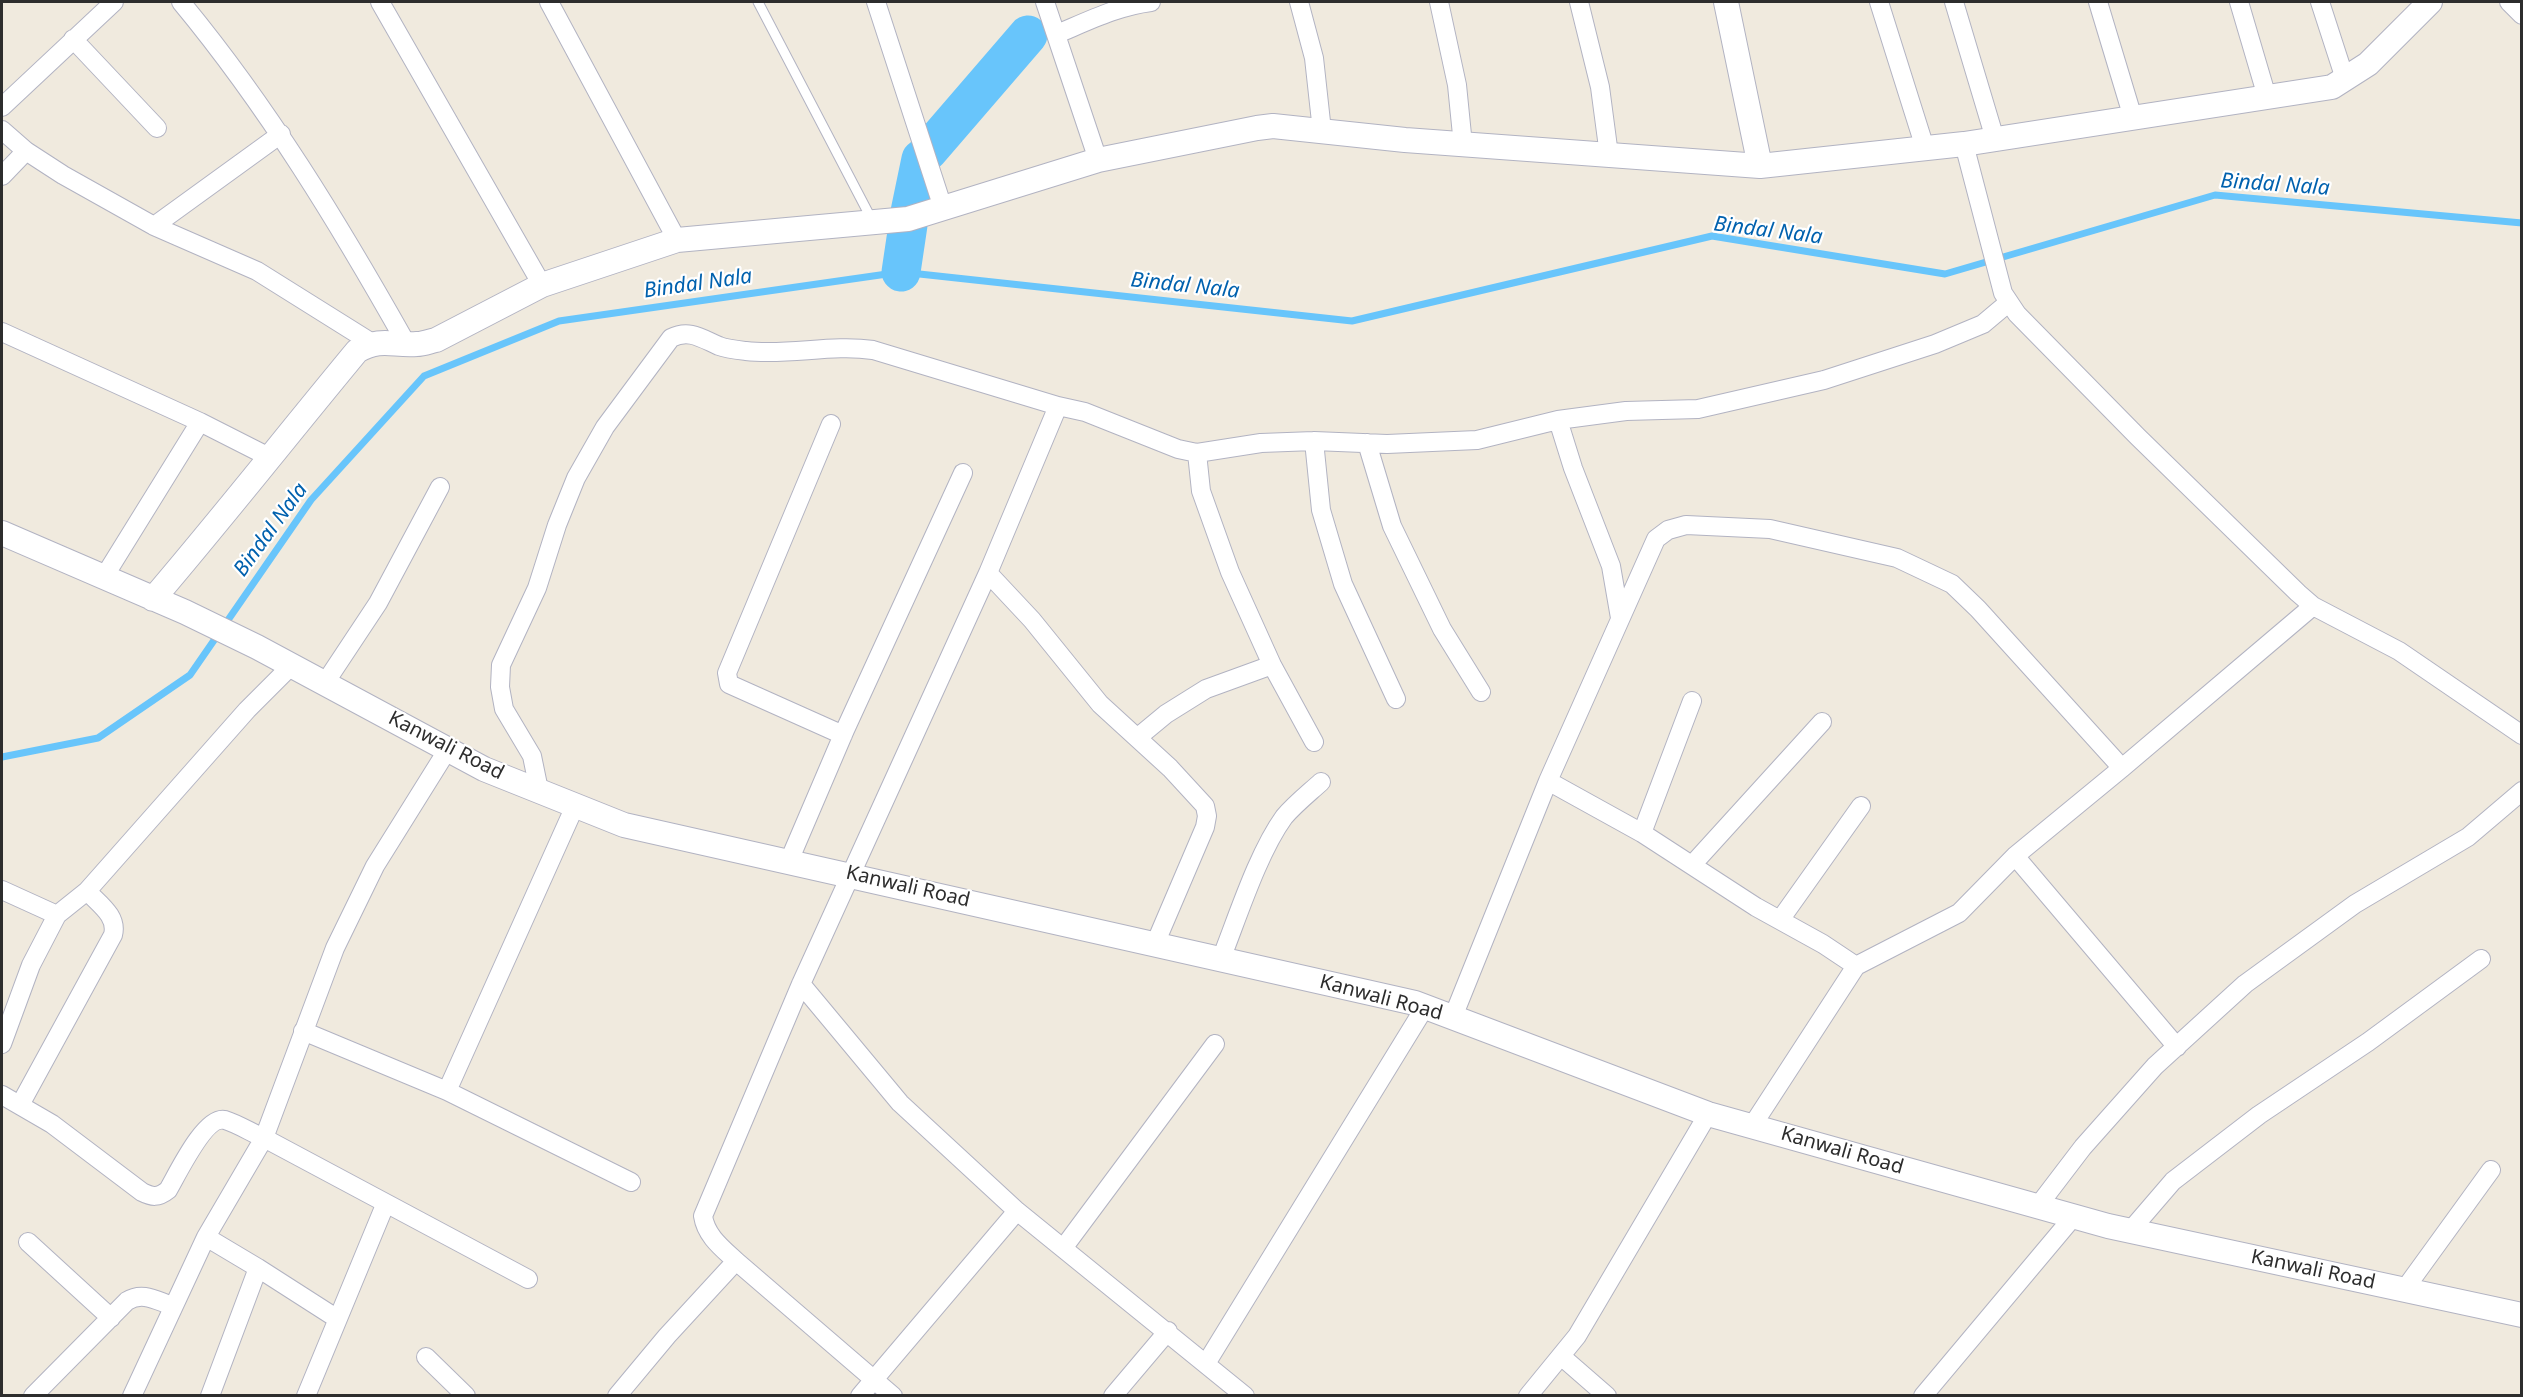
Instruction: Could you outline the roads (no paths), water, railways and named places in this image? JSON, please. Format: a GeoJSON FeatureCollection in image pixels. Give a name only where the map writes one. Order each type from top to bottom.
{"type":"FeatureCollection","features":[{"type":"Feature","properties":{"kind":"street"},"geometry":{"type":"LineString","coordinates":[[2,107],[114,2]]}},
{"type":"Feature","properties":{"kind":"street"},"geometry":{"type":"LineString","coordinates":[[180,2],[224,53],[281,134],[354,250],[406,343]]}},
{"type":"Feature","properties":{"kind":"street"},"geometry":{"type":"LineString","coordinates":[[380,2],[542,285]]}},
{"type":"Feature","properties":{"kind":"street"},"geometry":{"type":"LineString","coordinates":[[549,2],[676,240]]}},
{"type":"Feature","properties":{"kind":"street"},"geometry":{"type":"LineString","coordinates":[[876,2],[943,208]]}},
{"type":"Feature","properties":{"kind":"street"},"geometry":{"type":"LineString","coordinates":[[1045,2],[1098,160]]}},
{"type":"Feature","properties":{"kind":"street"},"geometry":{"type":"LineString","coordinates":[[1057,34],[1133,4],[1151,2]]}},
{"type":"Feature","properties":{"kind":"street"},"geometry":{"type":"LineString","coordinates":[[1299,2],[1314,58],[1322,131]]}},
{"type":"Feature","properties":{"kind":"street"},"geometry":{"type":"LineString","coordinates":[[1439,2],[1457,86],[1463,145]]}},
{"type":"Feature","properties":{"kind":"street"},"geometry":{"type":"LineString","coordinates":[[1579,2],[1600,87],[1609,155]]}},
{"type":"Feature","properties":{"kind":"street"},"geometry":{"type":"LineString","coordinates":[[1726,2],[1760,166]]}},
{"type":"Feature","properties":{"kind":"street"},"geometry":{"type":"LineString","coordinates":[[1879,2],[1925,148]]}},
{"type":"Feature","properties":{"kind":"street"},"geometry":{"type":"LineString","coordinates":[[1953,2],[1995,139]]}},
{"type":"Feature","properties":{"kind":"street"},"geometry":{"type":"LineString","coordinates":[[2098,2],[2133,118]]}},
{"type":"Feature","properties":{"kind":"street"},"geometry":{"type":"LineString","coordinates":[[2239,2],[2267,97]]}},
{"type":"Feature","properties":{"kind":"street"},"geometry":{"type":"LineString","coordinates":[[2320,2],[2345,79]]}},
{"type":"Feature","properties":{"kind":"street"},"geometry":{"type":"LineString","coordinates":[[2,533],[153,599],[234,505],[269,457],[357,351],[372,343],[387,341],[418,344],[436,340],[542,285],[676,240],[908,219],[1098,160],[1273,126],[1463,145],[1760,166],[1964,144],[2332,87],[2368,64],[2430,2]]}},
{"type":"Feature","properties":{"kind":"street"},"geometry":{"type":"LineString","coordinates":[[2509,2],[2522,15]]}},
{"type":"Feature","properties":{"kind":"street"},"geometry":{"type":"LineString","coordinates":[[73,39],[157,128]]}},
{"type":"Feature","properties":{"kind":"street"},"geometry":{"type":"LineString","coordinates":[[2,130],[26,151],[63,175],[154,225],[257,271],[372,343]]}},
{"type":"Feature","properties":{"kind":"street"},"geometry":{"type":"LineString","coordinates":[[154,225],[281,134]]}},
{"type":"Feature","properties":{"kind":"street"},"geometry":{"type":"LineString","coordinates":[[1964,144],[2005,298],[2138,437],[2313,606],[2399,651],[2522,735]]}},
{"type":"Feature","properties":{"kind":"street"},"geometry":{"type":"LineString","coordinates":[[2,176],[26,151]]}},
{"type":"Feature","properties":{"kind":"street"},"geometry":{"type":"LineString","coordinates":[[539,790],[532,756],[504,709],[500,687],[501,666],[537,588],[557,525],[576,478],[605,428],[671,338],[681,333],[692,334],[722,347],[746,351],[772,352],[853,347],[873,350],[1084,412],[1178,449],[1197,453],[1261,443],[1477,440],[1557,420],[1626,411],[1698,409],[1824,380],[1945,340],[1983,324],[2005,298]]}},
{"type":"Feature","properties":{"kind":"street"},"geometry":{"type":"LineString","coordinates":[[2,332],[200,422],[269,457]]}},
{"type":"Feature","properties":{"kind":"street"},"geometry":{"type":"LineString","coordinates":[[893,1395],[736,1262],[714,1240],[705,1226],[704,1216],[801,984],[988,573],[1058,406]]}},
{"type":"Feature","properties":{"kind":"street"},"geometry":{"type":"LineString","coordinates":[[1557,420],[1611,566],[1620,618]]}},
{"type":"Feature","properties":{"kind":"street"},"geometry":{"type":"LineString","coordinates":[[104,577],[200,422]]}},
{"type":"Feature","properties":{"kind":"street"},"geometry":{"type":"LineString","coordinates":[[831,424],[726,679],[729,684],[843,735]]}},
{"type":"Feature","properties":{"kind":"street"},"geometry":{"type":"LineString","coordinates":[[1314,441],[1321,510],[1342,584],[1396,699]]}},
{"type":"Feature","properties":{"kind":"street"},"geometry":{"type":"LineString","coordinates":[[1367,443],[1392,526],[1442,628],[1481,692]]}},
{"type":"Feature","properties":{"kind":"street"},"geometry":{"type":"LineString","coordinates":[[1197,453],[1201,491],[1230,572],[1272,665],[1314,742]]}},
{"type":"Feature","properties":{"kind":"street"},"geometry":{"type":"LineString","coordinates":[[789,861],[843,735],[963,472]]}},
{"type":"Feature","properties":{"kind":"street"},"geometry":{"type":"LineString","coordinates":[[325,683],[378,603],[440,487]]}},
{"type":"Feature","properties":{"kind":"street"},"geometry":{"type":"LineString","coordinates":[[1453,1017],[1548,781],[1656,539],[1668,530],[1686,525],[1770,530],[1898,558],[1952,584],[1978,609],[2122,768]]}},
{"type":"Feature","properties":{"kind":"street"},"geometry":{"type":"LineString","coordinates":[[988,573],[1032,620],[1100,704],[1170,768],[1205,806],[1207,816],[1205,827],[1155,944]]}},
{"type":"Feature","properties":{"kind":"street","name":"Kanwali Road"},"geometry":{"type":"LineString","coordinates":[[153,599],[257,647],[484,769],[624,825],[850,874],[1425,1007],[1708,1114],[2130,1231],[2522,1315]]}},
{"type":"Feature","properties":{"kind":"street"},"geometry":{"type":"LineString","coordinates":[[1752,1126],[1856,966],[1959,913],[2015,856],[2313,606]]}},
{"type":"Feature","properties":{"kind":"street"},"geometry":{"type":"LineString","coordinates":[[2,1044],[31,965],[57,915],[87,891],[247,710],[292,665]]}},
{"type":"Feature","properties":{"kind":"street"},"geometry":{"type":"LineString","coordinates":[[1137,738],[1166,714],[1206,689],[1272,665]]}},
{"type":"Feature","properties":{"kind":"street"},"geometry":{"type":"LineString","coordinates":[[1642,833],[1692,701]]}},
{"type":"Feature","properties":{"kind":"street"},"geometry":{"type":"LineString","coordinates":[[1692,865],[1822,722]]}},
{"type":"Feature","properties":{"kind":"street"},"geometry":{"type":"LineString","coordinates":[[132,1395],[206,1237],[264,1138],[335,948],[375,866],[448,749]]}},
{"type":"Feature","properties":{"kind":"street"},"geometry":{"type":"LineString","coordinates":[[1548,781],[1642,833],[1856,966]]}},
{"type":"Feature","properties":{"kind":"street"},"geometry":{"type":"LineString","coordinates":[[1221,959],[1253,880],[1277,829],[1295,805],[1321,782]]}},
{"type":"Feature","properties":{"kind":"street"},"geometry":{"type":"LineString","coordinates":[[2038,1206],[2083,1147],[2155,1066],[2245,984],[2355,904],[2468,837],[2522,791]]}},
{"type":"Feature","properties":{"kind":"street"},"geometry":{"type":"LineString","coordinates":[[447,1091],[575,806]]}},
{"type":"Feature","properties":{"kind":"street"},"geometry":{"type":"LineString","coordinates":[[1780,920],[1861,806]]}},
{"type":"Feature","properties":{"kind":"street"},"geometry":{"type":"LineString","coordinates":[[2015,856],[2176,1047]]}},
{"type":"Feature","properties":{"kind":"street"},"geometry":{"type":"LineString","coordinates":[[2,890],[57,915]]}},
{"type":"Feature","properties":{"kind":"street"},"geometry":{"type":"LineString","coordinates":[[20,1105],[113,935],[115,927],[113,920],[87,891]]}},
{"type":"Feature","properties":{"kind":"street"},"geometry":{"type":"LineString","coordinates":[[2130,1231],[2173,1181],[2259,1115],[2368,1042],[2481,958]]}},
{"type":"Feature","properties":{"kind":"street"},"geometry":{"type":"LineString","coordinates":[[801,984],[900,1103],[1017,1211],[1207,1362],[1245,1395]]}},
{"type":"Feature","properties":{"kind":"street"},"geometry":{"type":"LineString","coordinates":[[1207,1362],[1425,1007]]}},
{"type":"Feature","properties":{"kind":"street"},"geometry":{"type":"LineString","coordinates":[[303,1031],[447,1091],[631,1182]]}},
{"type":"Feature","properties":{"kind":"street"},"geometry":{"type":"LineString","coordinates":[[1064,1247],[1215,1044]]}},
{"type":"Feature","properties":{"kind":"street"},"geometry":{"type":"LineString","coordinates":[[2,1095],[52,1124],[142,1192],[152,1197],[161,1196],[168,1190],[205,1130],[218,1120],[225,1120],[264,1138],[385,1205],[528,1279]]}},
{"type":"Feature","properties":{"kind":"street"},"geometry":{"type":"LineString","coordinates":[[1528,1395],[1577,1336],[1708,1114]]}},
{"type":"Feature","properties":{"kind":"street"},"geometry":{"type":"LineString","coordinates":[[2404,1290],[2491,1170]]}},
{"type":"Feature","properties":{"kind":"street"},"geometry":{"type":"LineString","coordinates":[[306,1395],[336,1318],[385,1205]]}},
{"type":"Feature","properties":{"kind":"street"},"geometry":{"type":"LineString","coordinates":[[861,1395],[1017,1211]]}},
{"type":"Feature","properties":{"kind":"street"},"geometry":{"type":"LineString","coordinates":[[1923,1395],[2073,1216]]}},
{"type":"Feature","properties":{"kind":"street"},"geometry":{"type":"LineString","coordinates":[[206,1237],[336,1318]]}},
{"type":"Feature","properties":{"kind":"street"},"geometry":{"type":"LineString","coordinates":[[28,1242],[111,1318]]}},
{"type":"Feature","properties":{"kind":"street"},"geometry":{"type":"LineString","coordinates":[[617,1395],[667,1336],[736,1262]]}},
{"type":"Feature","properties":{"kind":"street"},"geometry":{"type":"LineString","coordinates":[[210,1395],[258,1268]]}},
{"type":"Feature","properties":{"kind":"street"},"geometry":{"type":"LineString","coordinates":[[33,1395],[134,1297],[144,1296],[173,1306]]}},
{"type":"Feature","properties":{"kind":"street"},"geometry":{"type":"LineString","coordinates":[[1113,1395],[1168,1331]]}},
{"type":"Feature","properties":{"kind":"street"},"geometry":{"type":"LineString","coordinates":[[1561,1356],[1607,1395]]}},
{"type":"Feature","properties":{"kind":"street"},"geometry":{"type":"LineString","coordinates":[[426,1358],[466,1395]]}},
{"type":"Feature","properties":{"kind":"lane"},"geometry":{"type":"LineString","coordinates":[[758,2],[873,222]]}},
{"type":"Feature","properties":{"kind":"waterway"},"geometry":{"type":"LineString","coordinates":[[928,151],[1028,35]]}},
{"type":"Feature","properties":{"kind":"waterway"},"geometry":{"type":"LineString","coordinates":[[910,212],[921,159]]}},
{"type":"Feature","properties":{"kind":"waterway","name":"Bindal Nala"},"geometry":{"type":"LineString","coordinates":[[2,757],[98,738],[190,675],[311,500],[424,376],[559,321],[901,272],[1352,321],[1712,236],[1945,274],[2215,195],[2522,223]]}},
{"type":"Feature","properties":{"kind":"waterway"},"geometry":{"type":"LineString","coordinates":[[901,272],[908,225]]}}]}
